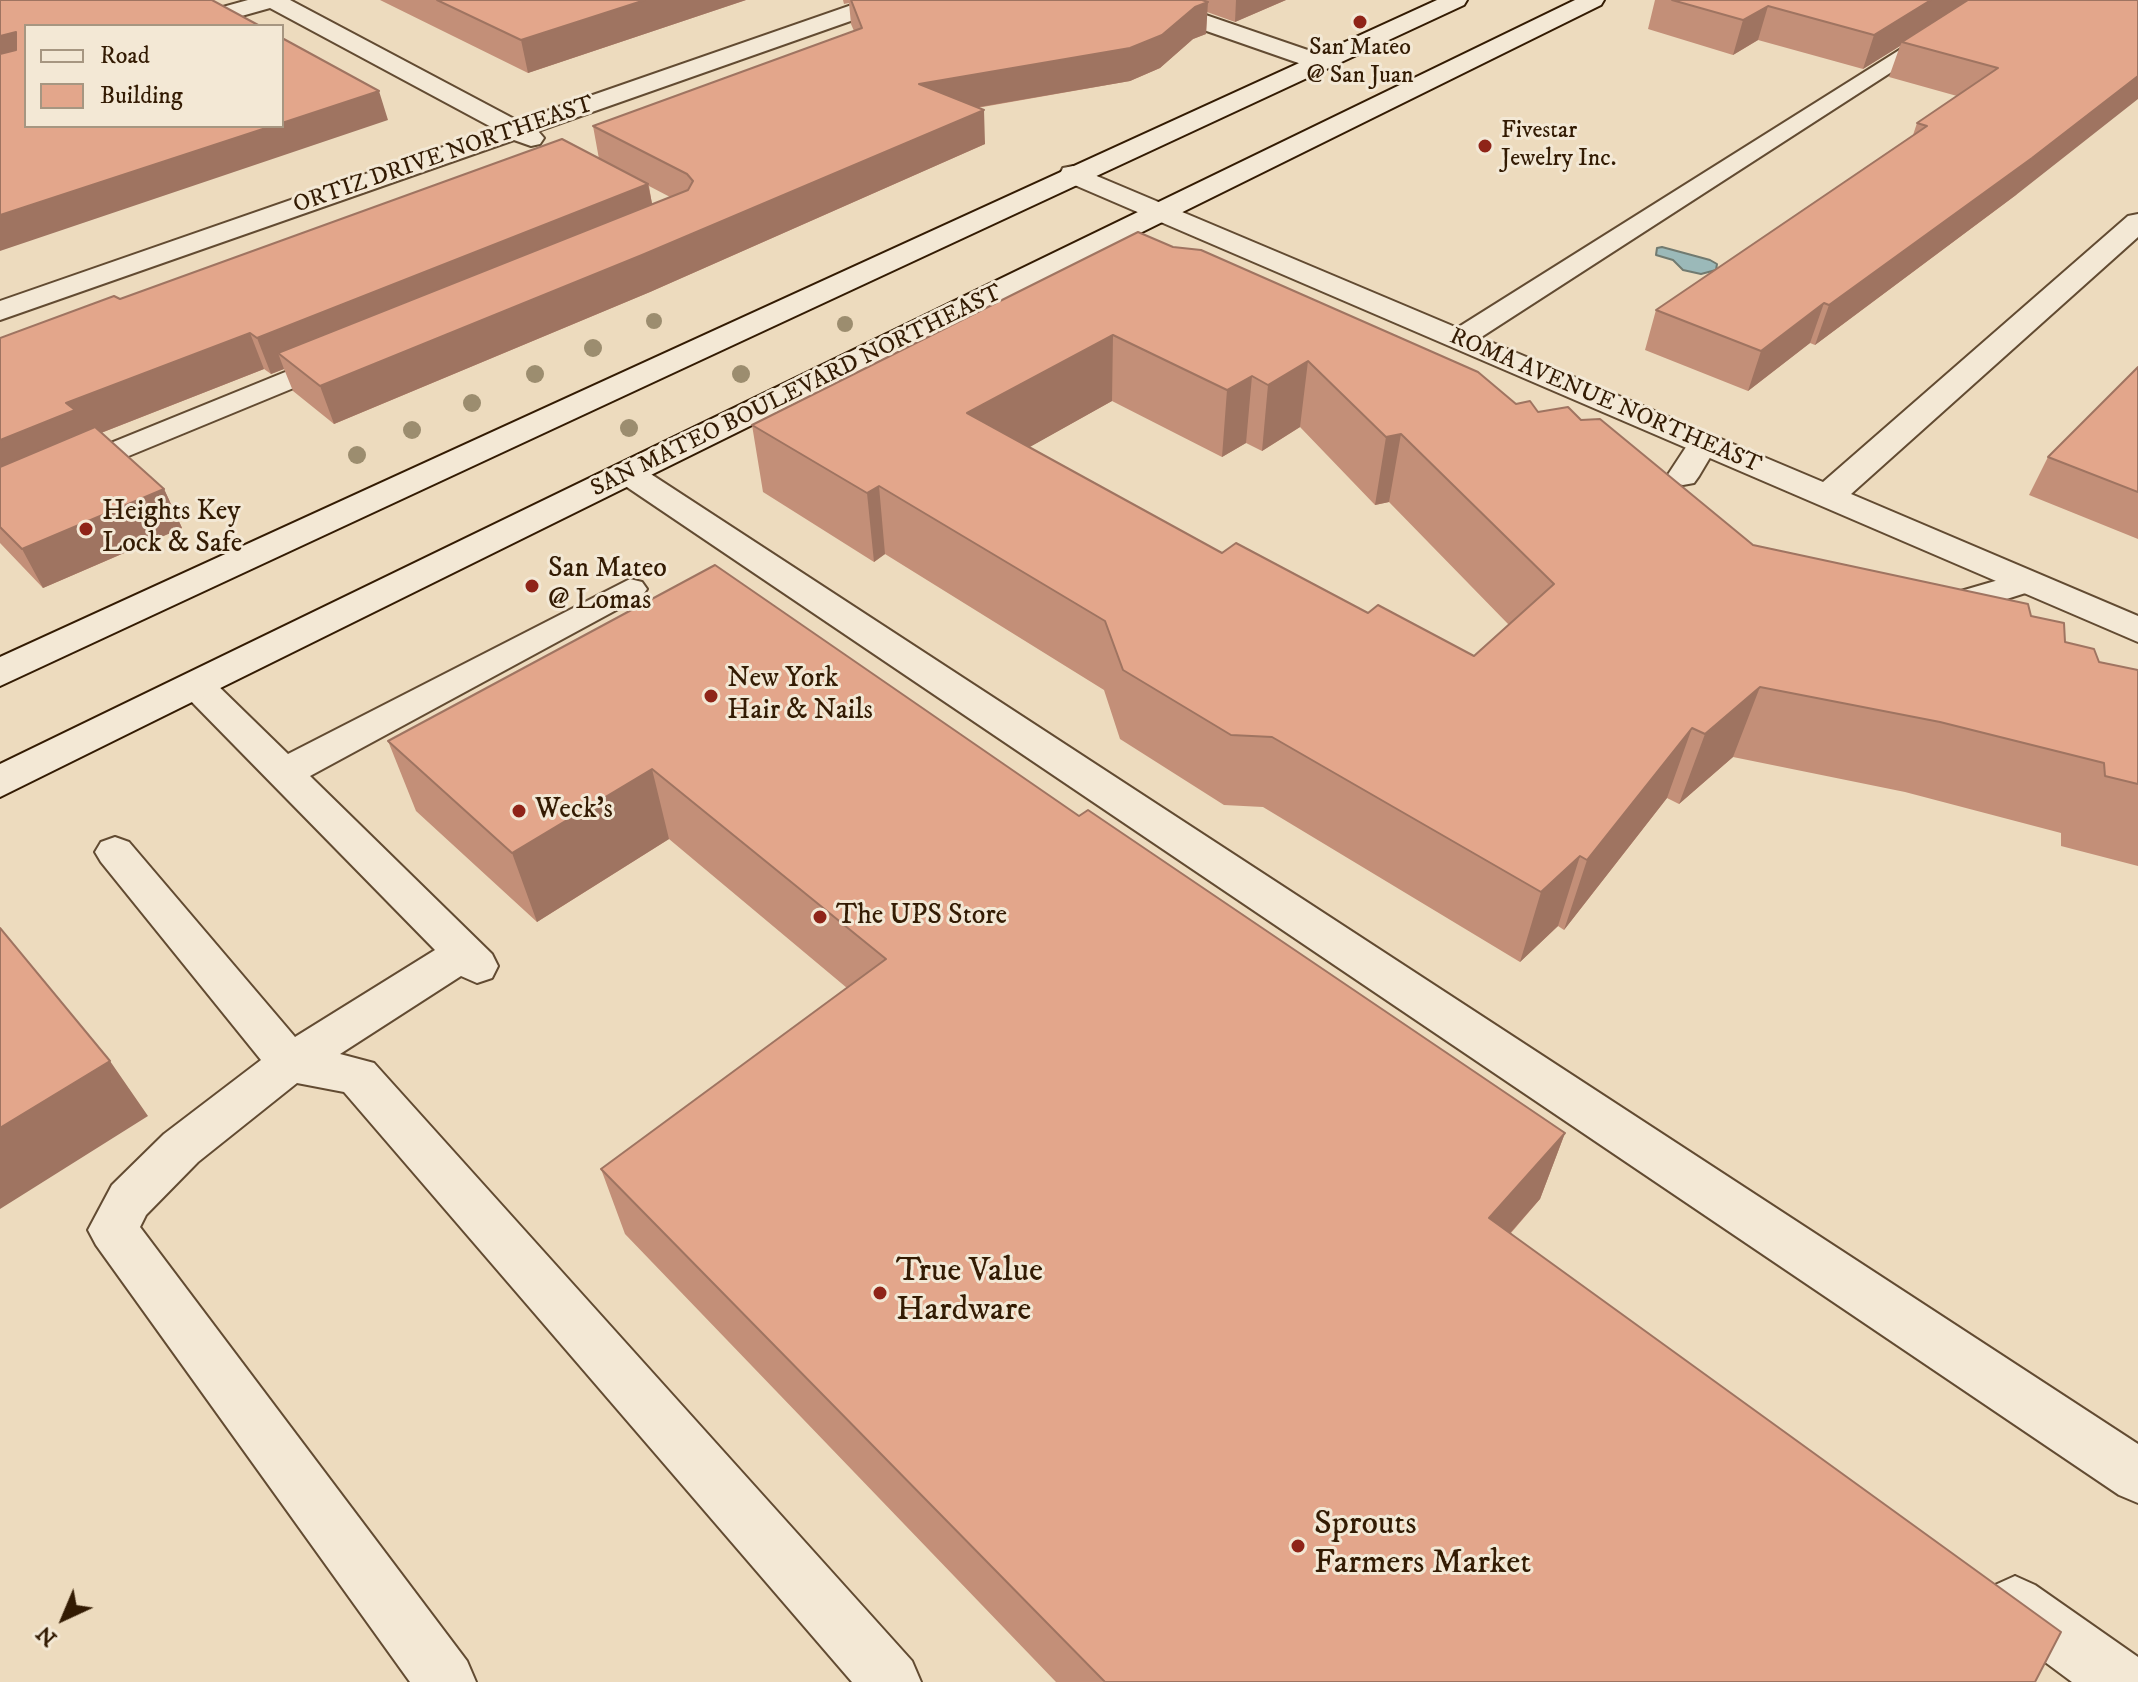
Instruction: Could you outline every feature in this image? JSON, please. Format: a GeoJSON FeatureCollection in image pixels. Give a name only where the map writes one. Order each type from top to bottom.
{"type":"FeatureCollection","features":[{"type":"Feature","properties":{"kind":"street"},"geometry":{"type":"LineString","coordinates":[[187,24],[273,0],[556,151]]}},
{"type":"Feature","properties":{"kind":"street","name":"ORTIZ DRIVE NORTHEAST"},"geometry":{"type":"LineString","coordinates":[[0,311],[888,0]]}},
{"type":"Feature","properties":{"kind":"street"},"geometry":{"type":"LineString","coordinates":[[1140,0],[1319,62]]}},
{"type":"Feature","properties":{"kind":"street"},"geometry":{"type":"LineString","coordinates":[[2,669],[1456,0]]}},
{"type":"Feature","properties":{"kind":"street","name":"SAN MATEO BOULEVARD NORTHEAST"},"geometry":{"type":"LineString","coordinates":[[0,782],[1593,0]]}},
{"type":"Feature","properties":{"kind":"street","name":"ROMA AVENUE NORTHEAST"},"geometry":{"type":"LineString","coordinates":[[1073,174],[2138,630]]}},
{"type":"Feature","properties":{"kind":"street"},"geometry":{"type":"LineString","coordinates":[[1827,497],[2138,222]]}},
{"type":"Feature","properties":{"kind":"lane"},"geometry":{"type":"LineString","coordinates":[[1459,339],[1993,0]]}},
{"type":"Feature","properties":{"kind":"lane"},"geometry":{"type":"LineString","coordinates":[[0,499],[363,350]]}},
{"type":"Feature","properties":{"kind":"lane"},"geometry":{"type":"LineString","coordinates":[[1683,476],[1703,444]]}},
{"type":"Feature","properties":{"kind":"lane"},"geometry":{"type":"LineString","coordinates":[[629,474],[2138,1476]]}},
{"type":"Feature","properties":{"kind":"lane"},"geometry":{"type":"LineString","coordinates":[[1966,601],[2026,582]]}},
{"type":"Feature","properties":{"kind":"lane"},"geometry":{"type":"LineString","coordinates":[[284,773],[630,589]]}},
{"type":"Feature","properties":{"kind":"lane"},"geometry":{"type":"LineString","coordinates":[[197,686],[470,959],[290,1063],[181,1148],[129,1200],[113,1230],[446,1682]]}},
{"type":"Feature","properties":{"kind":"lane"},"geometry":{"type":"LineString","coordinates":[[115,852],[290,1063],[358,1076],[891,1682]]}},
{"type":"Feature","properties":{"kind":"lane"},"geometry":{"type":"LineString","coordinates":[[1979,1579],[2122,1682]]}},
{"type":"Feature","properties":{"kind":"water"},"geometry":{"type":"Polygon","coordinates":[[[1657,248],[1710,260],[1717,264],[1716,270],[1701,274],[1683,270],[1673,260],[1656,255],[1657,248]]]}},
{"type":"Feature","properties":{"kind":"building"},"geometry":{"type":"Polygon","coordinates":[[[0,0],[212,0],[256,24],[24,24],[24,128],[266,128],[0,215],[0,54],[16,50],[16,32],[0,36],[0,0]]]}},
{"type":"Feature","properties":{"kind":"building"},"geometry":{"type":"Polygon","coordinates":[[[437,0],[645,0],[521,40],[437,0]]]}},
{"type":"Feature","properties":{"kind":"building"},"geometry":{"type":"Polygon","coordinates":[[[851,0],[1208,2],[1195,7],[1162,35],[1130,48],[919,84],[984,110],[642,255],[320,386],[278,353],[688,190],[693,181],[687,174],[593,126],[862,28],[851,0]]]}},
{"type":"Feature","properties":{"kind":"building"},"geometry":{"type":"Polygon","coordinates":[[[1672,0],[1931,0],[1874,35],[1768,6],[1743,20],[1672,0]]]}},
{"type":"Feature","properties":{"kind":"building"},"geometry":{"type":"Polygon","coordinates":[[[1968,0],[2138,0],[2138,76],[2032,158],[1829,305],[1824,303],[1761,351],[1656,310],[1927,126],[1917,123],[1998,68],[1902,42],[1968,0]]]}},
{"type":"Feature","properties":{"kind":"building"},"geometry":{"type":"Polygon","coordinates":[[[284,39],[379,91],[284,122],[284,39]]]}},
{"type":"Feature","properties":{"kind":"building"},"geometry":{"type":"Polygon","coordinates":[[[562,139],[648,184],[257,338],[250,333],[66,403],[75,410],[0,440],[0,338],[114,296],[120,299],[562,139]]]}},
{"type":"Feature","properties":{"kind":"building"},"geometry":{"type":"Polygon","coordinates":[[[1138,232],[1173,247],[1201,250],[1478,372],[1516,404],[1530,401],[1538,412],[1568,407],[1581,420],[1600,419],[1753,545],[2028,604],[2031,616],[2064,623],[2065,642],[2094,649],[2099,662],[2138,670],[2138,784],[2105,776],[2104,763],[1940,722],[1760,687],[1705,734],[1692,728],[1587,860],[1580,856],[1541,892],[1272,737],[1231,735],[1123,670],[1105,621],[879,486],[867,493],[752,425],[1138,232]],[[1113,335],[967,413],[1222,553],[1236,543],[1368,613],[1378,605],[1474,656],[1554,584],[1401,434],[1386,437],[1308,361],[1268,385],[1252,376],[1227,390],[1113,335]]]}},
{"type":"Feature","properties":{"kind":"building"},"geometry":{"type":"Polygon","coordinates":[[[2138,367],[2138,492],[2048,457],[2138,367]]]}},
{"type":"Feature","properties":{"kind":"building"},"geometry":{"type":"Polygon","coordinates":[[[95,427],[164,489],[22,549],[0,527],[0,467],[95,427]]]}},
{"type":"Feature","properties":{"kind":"building"},"geometry":{"type":"Polygon","coordinates":[[[715,565],[1079,816],[1088,810],[1565,1133],[1489,1218],[2061,1632],[2035,1682],[1105,1682],[601,1169],[886,959],[652,769],[512,853],[388,741],[715,565]]]}},
{"type":"Feature","properties":{"kind":"building"},"geometry":{"type":"Polygon","coordinates":[[[0,928],[110,1061],[0,1128],[0,928]]]}},
{"type":"Feature","properties":{"kind":"place","name":"San Mateo @ San Juan"},"geometry":{"type":"Point","coordinates":[1360,22]}},
{"type":"Feature","properties":{"kind":"place","name":"Fivestar Jewelry Inc."},"geometry":{"type":"Point","coordinates":[1485,146]}},
{"type":"Feature","properties":{"kind":"place","name":"Heights Key Lock & Safe"},"geometry":{"type":"Point","coordinates":[86,529]}},
{"type":"Feature","properties":{"kind":"place","name":"San Mateo @ Lomas"},"geometry":{"type":"Point","coordinates":[532,586]}},
{"type":"Feature","properties":{"kind":"place","name":"New York Hair & Nails"},"geometry":{"type":"Point","coordinates":[711,696]}},
{"type":"Feature","properties":{"kind":"place","name":"Weck's"},"geometry":{"type":"Point","coordinates":[519,811]}},
{"type":"Feature","properties":{"kind":"place","name":"The UPS Store"},"geometry":{"type":"Point","coordinates":[820,917]}},
{"type":"Feature","properties":{"kind":"place","name":"True Value Hardware"},"geometry":{"type":"Point","coordinates":[880,1293]}},
{"type":"Feature","properties":{"kind":"place","name":"Sprouts Farmers Market"},"geometry":{"type":"Point","coordinates":[1298,1546]}}]}
